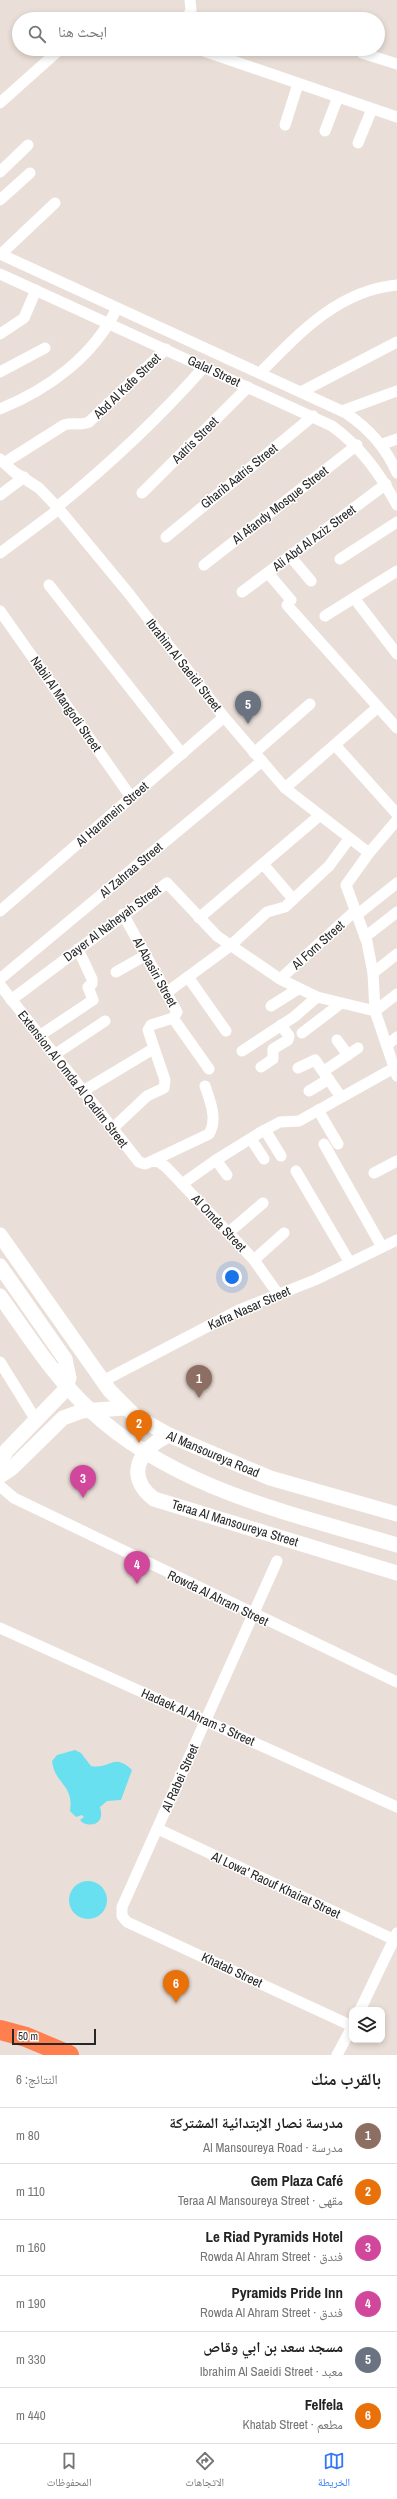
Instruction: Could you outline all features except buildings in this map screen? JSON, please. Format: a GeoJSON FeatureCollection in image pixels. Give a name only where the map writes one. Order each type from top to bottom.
{"type":"FeatureCollection","features":[{"type":"Feature","properties":{"kind":"highway"},"geometry":{"type":"LineString","coordinates":[[0,2030],[26,2037],[70,2055]]}},
{"type":"Feature","properties":{"kind":"main road","name":"Al Mansoureya Road"},"geometry":{"type":"LineString","coordinates":[[0,1235],[103,1381],[125,1408],[146,1423],[169,1435],[270,1478],[397,1514]]}},
{"type":"Feature","properties":{"kind":"main road"},"geometry":{"type":"LineString","coordinates":[[0,1266],[68,1366],[69,1378],[64,1391],[7,1450],[0,1462]]}},
{"type":"Feature","properties":{"kind":"main road"},"geometry":{"type":"LineString","coordinates":[[0,1296],[55,1373],[72,1392],[109,1427],[148,1454],[189,1477],[234,1495],[397,1545]]}},
{"type":"Feature","properties":{"kind":"main road"},"geometry":{"type":"LineString","coordinates":[[0,1476],[12,1468],[63,1418],[82,1411],[125,1408]]}},
{"type":"Feature","properties":{"kind":"main road","name":"Teraa Al Mansoureya Street"},"geometry":{"type":"LineString","coordinates":[[169,1435],[150,1446],[139,1463],[141,1483],[154,1499],[397,1573]]}},
{"type":"Feature","properties":{"kind":"street"},"geometry":{"type":"LineString","coordinates":[[190,0],[190,12]]}},
{"type":"Feature","properties":{"kind":"street"},"geometry":{"type":"LineString","coordinates":[[0,103],[53,56]]}},
{"type":"Feature","properties":{"kind":"street"},"geometry":{"type":"LineString","coordinates":[[218,56],[397,117]]}},
{"type":"Feature","properties":{"kind":"street"},"geometry":{"type":"LineString","coordinates":[[370,56],[397,63]]}},
{"type":"Feature","properties":{"kind":"street"},"geometry":{"type":"LineString","coordinates":[[285,125],[298,84]]}},
{"type":"Feature","properties":{"kind":"street"},"geometry":{"type":"LineString","coordinates":[[325,131],[338,97]]}},
{"type":"Feature","properties":{"kind":"street"},"geometry":{"type":"LineString","coordinates":[[358,143],[372,109]]}},
{"type":"Feature","properties":{"kind":"street"},"geometry":{"type":"LineString","coordinates":[[0,172],[28,145]]}},
{"type":"Feature","properties":{"kind":"street"},"geometry":{"type":"LineString","coordinates":[[0,200],[30,173]]}},
{"type":"Feature","properties":{"kind":"street"},"geometry":{"type":"LineString","coordinates":[[0,254],[55,203]]}},
{"type":"Feature","properties":{"kind":"street","name":"Galal Street"},"geometry":{"type":"LineString","coordinates":[[0,254],[342,411],[360,423],[382,444],[397,473]]}},
{"type":"Feature","properties":{"kind":"street","name":"Galal Street"},"geometry":{"type":"LineString","coordinates":[[0,274],[204,366],[332,426],[357,445],[386,484],[397,505]]}},
{"type":"Feature","properties":{"kind":"street"},"geometry":{"type":"LineString","coordinates":[[260,373],[314,320],[366,290],[397,286]]}},
{"type":"Feature","properties":{"kind":"street"},"geometry":{"type":"LineString","coordinates":[[0,334],[24,318],[36,290]]}},
{"type":"Feature","properties":{"kind":"street"},"geometry":{"type":"LineString","coordinates":[[1,407],[46,386],[75,365],[110,324],[117,308]]}},
{"type":"Feature","properties":{"kind":"street"},"geometry":{"type":"LineString","coordinates":[[301,392],[397,342]]}},
{"type":"Feature","properties":{"kind":"street"},"geometry":{"type":"LineString","coordinates":[[0,372],[45,348]]}},
{"type":"Feature","properties":{"kind":"street","name":"Abd Al Kafe Street"},"geometry":{"type":"LineString","coordinates":[[2,461],[64,424],[70,423],[83,425],[89,422],[166,349]]}},
{"type":"Feature","properties":{"kind":"street"},"geometry":{"type":"LineString","coordinates":[[0,553],[58,508],[136,440],[171,404],[204,366]]}},
{"type":"Feature","properties":{"kind":"street","name":"Aatris Street"},"geometry":{"type":"LineString","coordinates":[[142,493],[248,387]]}},
{"type":"Feature","properties":{"kind":"street"},"geometry":{"type":"LineString","coordinates":[[342,411],[397,391]]}},
{"type":"Feature","properties":{"kind":"street","name":"Gharib Aatris Street"},"geometry":{"type":"LineString","coordinates":[[166,537],[313,416]]}},
{"type":"Feature","properties":{"kind":"street"},"geometry":{"type":"LineString","coordinates":[[382,444],[397,439]]}},
{"type":"Feature","properties":{"kind":"street","name":"Al Afandy Mosque Street"},"geometry":{"type":"LineString","coordinates":[[204,565],[357,445]]}},
{"type":"Feature","properties":{"kind":"street","name":"Ibrahim Al Saeidi Street"},"geometry":{"type":"LineString","coordinates":[[2,461],[24,477],[58,508],[130,595],[224,717],[285,788],[319,816],[369,853]]}},
{"type":"Feature","properties":{"kind":"street"},"geometry":{"type":"LineString","coordinates":[[0,495],[24,477]]}},
{"type":"Feature","properties":{"kind":"street","name":"Ali Abd Al Aziz Street"},"geometry":{"type":"LineString","coordinates":[[242,592],[386,484]]}},
{"type":"Feature","properties":{"kind":"street"},"geometry":{"type":"LineString","coordinates":[[340,559],[397,522]]}},
{"type":"Feature","properties":{"kind":"street"},"geometry":{"type":"LineString","coordinates":[[290,556],[311,581]]}},
{"type":"Feature","properties":{"kind":"street"},"geometry":{"type":"LineString","coordinates":[[325,616],[397,571]]}},
{"type":"Feature","properties":{"kind":"street"},"geometry":{"type":"LineString","coordinates":[[268,573],[289,602],[397,728]]}},
{"type":"Feature","properties":{"kind":"street"},"geometry":{"type":"LineString","coordinates":[[49,585],[182,754]]}},
{"type":"Feature","properties":{"kind":"street"},"geometry":{"type":"LineString","coordinates":[[354,598],[397,654]]}},
{"type":"Feature","properties":{"kind":"street","name":"Nabil Al Mangodi Street"},"geometry":{"type":"LineString","coordinates":[[0,611],[131,797]]}},
{"type":"Feature","properties":{"kind":"street","name":"Al Zahraa Street"},"geometry":{"type":"LineString","coordinates":[[0,979],[258,757],[310,704]]}},
{"type":"Feature","properties":{"kind":"street"},"geometry":{"type":"LineString","coordinates":[[285,788],[378,707]]}},
{"type":"Feature","properties":{"kind":"street","name":"Al Haramein Street"},"geometry":{"type":"LineString","coordinates":[[0,910],[224,717]]}},
{"type":"Feature","properties":{"kind":"street"},"geometry":{"type":"LineString","coordinates":[[335,745],[397,814]]}},
{"type":"Feature","properties":{"kind":"street"},"geometry":{"type":"LineString","coordinates":[[199,918],[319,816]]}},
{"type":"Feature","properties":{"kind":"street"},"geometry":{"type":"LineString","coordinates":[[182,1184],[216,1160],[265,1130],[284,1121],[299,1121],[341,1097],[396,1072],[375,1011],[373,973],[365,937],[347,882],[397,820]]}},
{"type":"Feature","properties":{"kind":"street"},"geometry":{"type":"LineString","coordinates":[[166,993],[230,946],[267,912],[281,910],[329,866],[350,839]]}},
{"type":"Feature","properties":{"kind":"street"},"geometry":{"type":"LineString","coordinates":[[262,864],[294,899]]}},
{"type":"Feature","properties":{"kind":"street","name":"Dayer Al Naheyah Street"},"geometry":{"type":"LineString","coordinates":[[11,1000],[123,914],[167,883],[199,918],[230,946],[280,979],[317,997],[340,1004],[375,1011]]}},
{"type":"Feature","properties":{"kind":"street","name":"Al Forn Street"},"geometry":{"type":"LineString","coordinates":[[280,979],[357,912],[397,883]]}},
{"type":"Feature","properties":{"kind":"street"},"geometry":{"type":"LineString","coordinates":[[365,937],[397,912]]}},
{"type":"Feature","properties":{"kind":"street","name":"Al Abasiri Street"},"geometry":{"type":"LineString","coordinates":[[112,1129],[147,1096],[164,1088],[165,1080],[148,1036],[151,1025],[173,1018],[177,1012],[123,914]]}},
{"type":"Feature","properties":{"kind":"street"},"geometry":{"type":"LineString","coordinates":[[39,1036],[93,1000],[88,990],[88,987],[92,984],[92,979],[78,949]]}},
{"type":"Feature","properties":{"kind":"street"},"geometry":{"type":"LineString","coordinates":[[373,973],[397,954]]}},
{"type":"Feature","properties":{"kind":"street"},"geometry":{"type":"LineString","coordinates":[[116,972],[146,955]]}},
{"type":"Feature","properties":{"kind":"street"},"geometry":{"type":"LineString","coordinates":[[188,977],[226,1031]]}},
{"type":"Feature","properties":{"kind":"street","name":"Extension Al Omda Al Qadim Street"},"geometry":{"type":"LineString","coordinates":[[0,985],[139,1162],[145,1164],[152,1161]]}},
{"type":"Feature","properties":{"kind":"street"},"geometry":{"type":"LineString","coordinates":[[271,1006],[298,989]]}},
{"type":"Feature","properties":{"kind":"street"},"geometry":{"type":"LineString","coordinates":[[375,1011],[397,994]]}},
{"type":"Feature","properties":{"kind":"street"},"geometry":{"type":"LineString","coordinates":[[242,1051],[281,1025],[317,997]]}},
{"type":"Feature","properties":{"kind":"street"},"geometry":{"type":"LineString","coordinates":[[302,1033],[340,1004]]}},
{"type":"Feature","properties":{"kind":"street"},"geometry":{"type":"LineString","coordinates":[[173,1018],[209,1069]]}},
{"type":"Feature","properties":{"kind":"street"},"geometry":{"type":"LineString","coordinates":[[54,1055],[105,1021]]}},
{"type":"Feature","properties":{"kind":"street"},"geometry":{"type":"LineString","coordinates":[[261,1067],[273,1058],[273,1049],[288,1040],[289,1036],[281,1025]]}},
{"type":"Feature","properties":{"kind":"street"},"geometry":{"type":"LineString","coordinates":[[387,1045],[397,1037]]}},
{"type":"Feature","properties":{"kind":"street"},"geometry":{"type":"LineString","coordinates":[[337,1040],[348,1055]]}},
{"type":"Feature","properties":{"kind":"street"},"geometry":{"type":"LineString","coordinates":[[310,1091],[348,1055],[358,1048]]}},
{"type":"Feature","properties":{"kind":"street"},"geometry":{"type":"LineString","coordinates":[[83,1091],[153,1049]]}},
{"type":"Feature","properties":{"kind":"street"},"geometry":{"type":"LineString","coordinates":[[298,1068],[315,1060],[341,1097]]}},
{"type":"Feature","properties":{"kind":"street"},"geometry":{"type":"LineString","coordinates":[[152,1161],[209,1134],[213,1114],[205,1086]]}},
{"type":"Feature","properties":{"kind":"street"},"geometry":{"type":"LineString","coordinates":[[318,1110],[338,1144]]}},
{"type":"Feature","properties":{"kind":"street"},"geometry":{"type":"LineString","coordinates":[[265,1130],[281,1156]]}},
{"type":"Feature","properties":{"kind":"street"},"geometry":{"type":"LineString","coordinates":[[251,1139],[264,1159]]}},
{"type":"Feature","properties":{"kind":"street"},"geometry":{"type":"LineString","coordinates":[[324,1144],[382,1247]]}},
{"type":"Feature","properties":{"kind":"street"},"geometry":{"type":"LineString","coordinates":[[216,1160],[227,1175]]}},
{"type":"Feature","properties":{"kind":"street","name":"Al Omda Street"},"geometry":{"type":"LineString","coordinates":[[152,1161],[159,1162],[166,1167],[228,1232],[254,1260],[278,1294]]}},
{"type":"Feature","properties":{"kind":"street"},"geometry":{"type":"LineString","coordinates":[[374,1173],[397,1161]]}},
{"type":"Feature","properties":{"kind":"street"},"geometry":{"type":"LineString","coordinates":[[296,1171],[350,1263]]}},
{"type":"Feature","properties":{"kind":"street"},"geometry":{"type":"LineString","coordinates":[[228,1232],[263,1203]]}},
{"type":"Feature","properties":{"kind":"street"},"geometry":{"type":"LineString","coordinates":[[254,1260],[284,1233]]}},
{"type":"Feature","properties":{"kind":"street","name":"Kafra Nasar Street"},"geometry":{"type":"LineString","coordinates":[[103,1381],[194,1332],[278,1294],[315,1280],[397,1240]]}},
{"type":"Feature","properties":{"kind":"street"},"geometry":{"type":"LineString","coordinates":[[0,1362],[36,1420]]}},
{"type":"Feature","properties":{"kind":"street","name":"Rowda Al Ahram Street"},"geometry":{"type":"LineString","coordinates":[[0,1486],[14,1498],[253,1615],[397,1682]]}},
{"type":"Feature","properties":{"kind":"street","name":"Al Rabei Street"},"geometry":{"type":"LineString","coordinates":[[122,1907],[277,1561]]}},
{"type":"Feature","properties":{"kind":"street","name":"Hadaek Al Ahram 3 Street"},"geometry":{"type":"LineString","coordinates":[[0,1628],[397,1807]]}},
{"type":"Feature","properties":{"kind":"street","name":"Al Lowa' Raouf Khairat Street"},"geometry":{"type":"LineString","coordinates":[[158,1829],[396,1938]]}},
{"type":"Feature","properties":{"kind":"street","name":"Khatab Street"},"geometry":{"type":"LineString","coordinates":[[122,1907],[122,1916],[127,1922],[349,2025]]}},
{"type":"Feature","properties":{"kind":"street"},"geometry":{"type":"LineString","coordinates":[[362,2007],[396,1938]]}},
{"type":"Feature","properties":{"kind":"street"},"geometry":{"type":"LineString","coordinates":[[337,2055],[349,2032]]}},
{"type":"Feature","properties":{"kind":"water"},"geometry":{"type":"Polygon","coordinates":[[[75,1750],[81,1753],[91,1766],[97,1767],[120,1762],[132,1770],[121,1800],[107,1801],[100,1807],[101,1816],[96,1824],[83,1823],[80,1820],[84,1817],[82,1815],[76,1817],[70,1811],[69,1795],[54,1769],[52,1761],[57,1755],[75,1750]]]}},
{"type":"Feature","properties":{"kind":"water"},"geometry":{"type":"Polygon","coordinates":[[[88,1881],[98,1884],[104,1890],[107,1900],[104,1910],[98,1916],[88,1919],[78,1916],[72,1910],[69,1900],[72,1890],[78,1884],[88,1881]]]}},
{"type":"Feature","properties":{"kind":"place","name":"مسجد سعد بن ابي وقاص"},"geometry":{"type":"Point","coordinates":[248,724]}},
{"type":"Feature","properties":{"kind":"place","name":"مدرسة نصار الإبتدائية المشتركة"},"geometry":{"type":"Point","coordinates":[199,1398]}},
{"type":"Feature","properties":{"kind":"place","name":"Gem Plaza Café"},"geometry":{"type":"Point","coordinates":[139,1443]}},
{"type":"Feature","properties":{"kind":"place","name":"Le Riad Pyramids Hotel"},"geometry":{"type":"Point","coordinates":[83,1498]}},
{"type":"Feature","properties":{"kind":"place","name":"Pyramids Pride Inn"},"geometry":{"type":"Point","coordinates":[137,1584]}},
{"type":"Feature","properties":{"kind":"place","name":"Felfela"},"geometry":{"type":"Point","coordinates":[176,2003]}}]}
